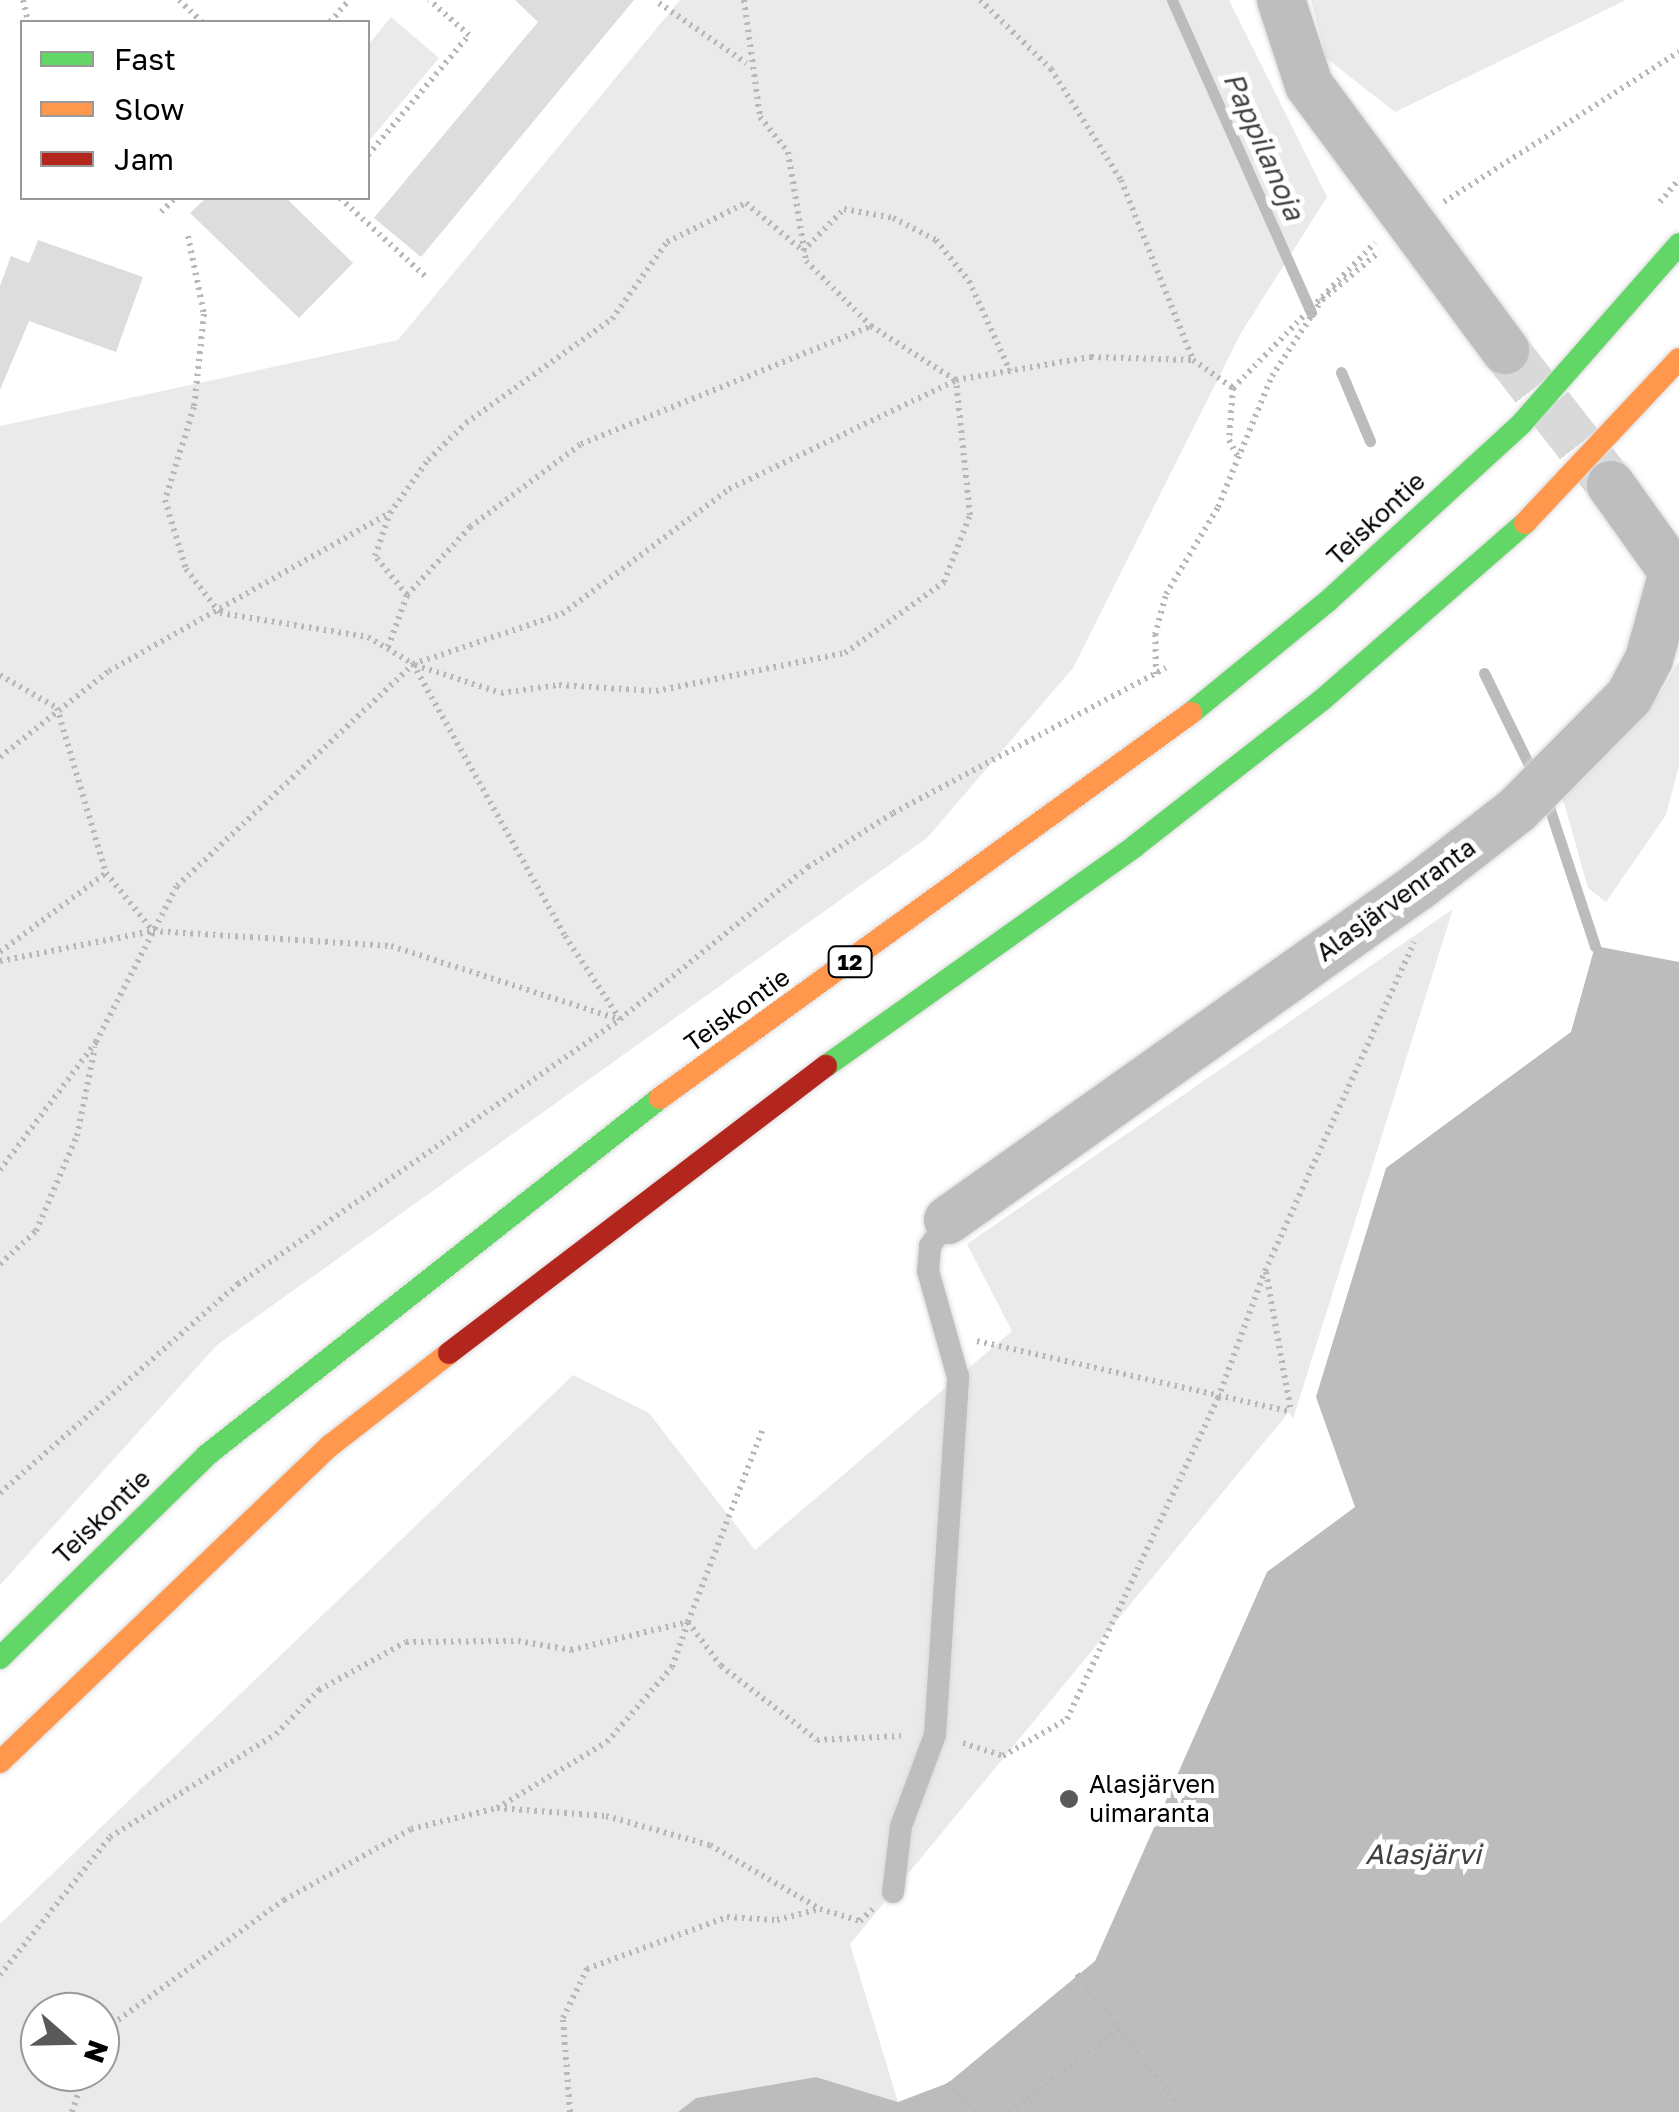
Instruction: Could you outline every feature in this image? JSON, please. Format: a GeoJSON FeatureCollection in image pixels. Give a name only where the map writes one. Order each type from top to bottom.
{"type":"FeatureCollection","features":[{"type":"Feature","properties":{"kind":"highway","name":"Teiskontie"},"geometry":{"type":"LineString","coordinates":[[0,1658],[207,1455],[370,1322],[658,1100],[1157,740],[1328,602],[1522,423],[1679,244]]}},
{"type":"Feature","properties":{"kind":"highway"},"geometry":{"type":"LineString","coordinates":[[0,1762],[332,1445],[714,1146],[1135,846],[1322,700],[1512,536],[1679,359]]}},
{"type":"Feature","properties":{"kind":"street"},"geometry":{"type":"LineString","coordinates":[[1280,0],[1308,86],[1395,229],[1505,350]]}},
{"type":"Feature","properties":{"kind":"street","name":"Alasjärvenranta"},"geometry":{"type":"LineString","coordinates":[[948,1220],[1420,886],[1517,810],[1629,698],[1650,659],[1676,570],[1610,485]]}},
{"type":"Feature","properties":{"kind":"lane"},"geometry":{"type":"LineString","coordinates":[[893,1892],[901,1826],[936,1735],[958,1377],[928,1271],[930,1246],[948,1220]]}},
{"type":"Feature","properties":{"kind":"path"},"geometry":{"type":"LineString","coordinates":[[178,0],[200,20]]}},
{"type":"Feature","properties":{"kind":"path"},"geometry":{"type":"LineString","coordinates":[[332,20],[349,0]]}},
{"type":"Feature","properties":{"kind":"path"},"geometry":{"type":"LineString","coordinates":[[370,153],[469,35],[429,0]]}},
{"type":"Feature","properties":{"kind":"path"},"geometry":{"type":"LineString","coordinates":[[744,0],[748,64],[760,117],[788,152],[803,251]]}},
{"type":"Feature","properties":{"kind":"path"},"geometry":{"type":"LineString","coordinates":[[980,0],[1051,69],[1121,180],[1193,360],[1233,388]]}},
{"type":"Feature","properties":{"kind":"path"},"geometry":{"type":"LineString","coordinates":[[659,3],[748,64]]}},
{"type":"Feature","properties":{"kind":"path"},"geometry":{"type":"LineString","coordinates":[[1238,458],[1229,440],[1233,388],[1300,325],[1318,297],[1395,229],[1679,52]]}},
{"type":"Feature","properties":{"kind":"path"},"geometry":{"type":"LineString","coordinates":[[160,212],[173,200]]}},
{"type":"Feature","properties":{"kind":"path"},"geometry":{"type":"LineString","coordinates":[[342,200],[427,278]]}},
{"type":"Feature","properties":{"kind":"path"},"geometry":{"type":"LineString","coordinates":[[0,757],[57,708],[110,670],[220,613],[390,513],[466,423],[612,320],[667,242],[746,204],[803,251],[871,326],[956,380]]}},
{"type":"Feature","properties":{"kind":"path"},"geometry":{"type":"LineString","coordinates":[[803,251],[844,209],[893,218],[936,240],[969,281],[1010,371]]}},
{"type":"Feature","properties":{"kind":"path"},"geometry":{"type":"LineString","coordinates":[[0,1492],[238,1284],[620,1019],[808,867],[892,812],[1156,674],[1166,594],[1238,458],[1272,376],[1322,300],[1395,229]]}},
{"type":"Feature","properties":{"kind":"path"},"geometry":{"type":"LineString","coordinates":[[188,236],[204,314],[194,407],[165,500],[186,569],[220,613],[290,620],[388,647],[412,664],[501,694],[558,685],[656,692],[845,653],[944,582],[970,516],[956,380]]}},
{"type":"Feature","properties":{"kind":"path"},"geometry":{"type":"LineString","coordinates":[[388,647],[407,596],[470,528],[581,444],[871,326]]}},
{"type":"Feature","properties":{"kind":"path"},"geometry":{"type":"LineString","coordinates":[[0,1170],[96,1042],[177,886],[237,823],[412,664],[562,614],[729,489],[956,380],[1091,357],[1193,360]]}},
{"type":"Feature","properties":{"kind":"path"},"geometry":{"type":"LineString","coordinates":[[390,513],[376,556],[407,596]]}},
{"type":"Feature","properties":{"kind":"path"},"geometry":{"type":"LineString","coordinates":[[412,664],[564,936],[620,1019]]}},
{"type":"Feature","properties":{"kind":"path"},"geometry":{"type":"LineString","coordinates":[[0,675],[57,708],[106,873],[152,932]]}},
{"type":"Feature","properties":{"kind":"path"},"geometry":{"type":"LineString","coordinates":[[0,952],[106,873]]}},
{"type":"Feature","properties":{"kind":"path"},"geometry":{"type":"LineString","coordinates":[[688,1622],[720,1666],[817,1740],[936,1735],[1003,1756],[1067,1719],[1218,1398],[1266,1271],[1413,951],[1420,886]]}},
{"type":"Feature","properties":{"kind":"path"},"geometry":{"type":"LineString","coordinates":[[0,960],[152,932],[391,946],[620,1019]]}},
{"type":"Feature","properties":{"kind":"path"},"geometry":{"type":"LineString","coordinates":[[0,1264],[36,1231],[77,1136],[96,1042]]}},
{"type":"Feature","properties":{"kind":"path"},"geometry":{"type":"LineString","coordinates":[[1001,1340],[1045,1360],[1292,1413],[1266,1271]]}},
{"type":"Feature","properties":{"kind":"path"},"geometry":{"type":"LineString","coordinates":[[120,2019],[284,1900],[411,1830],[497,1808],[607,1742],[672,1666],[764,1430]]}},
{"type":"Feature","properties":{"kind":"path"},"geometry":{"type":"LineString","coordinates":[[0,1974],[110,1838],[276,1734],[319,1690],[406,1642],[518,1641],[571,1650],[688,1622]]}},
{"type":"Feature","properties":{"kind":"path"},"geometry":{"type":"LineString","coordinates":[[497,1808],[606,1816],[710,1845],[820,1909],[860,1921],[893,1892]]}},
{"type":"Feature","properties":{"kind":"path"},"geometry":{"type":"LineString","coordinates":[[570,2112],[563,2018],[587,1969],[727,1917],[777,1920],[820,1909]]}},
{"type":"Feature","properties":{"kind":"path"},"geometry":{"type":"LineString","coordinates":[[1077,1974],[1176,2104]]}},
{"type":"Feature","properties":{"kind":"path"},"geometry":{"type":"LineString","coordinates":[[1010,2112],[1119,2029]]}},
{"type":"Feature","properties":{"kind":"path"},"geometry":{"type":"LineString","coordinates":[[948,2083],[974,2112]]}},
{"type":"Feature","properties":{"kind":"shaded area"},"geometry":{"type":"Polygon","coordinates":[[[680,0],[1229,0],[1327,197],[1241,333],[1073,668],[927,838],[217,1345],[0,1585],[0,426],[398,340],[680,0]]]}},
{"type":"Feature","properties":{"kind":"shaded area"},"geometry":{"type":"Polygon","coordinates":[[[1311,0],[1626,0],[1395,112],[1326,58],[1311,0]]]}},
{"type":"Feature","properties":{"kind":"shaded area"},"geometry":{"type":"Polygon","coordinates":[[[391,17],[439,58],[370,140],[370,43],[391,17]]]}},
{"type":"Feature","properties":{"kind":"shaded area"},"geometry":{"type":"Polygon","coordinates":[[[1679,661],[1679,765],[1666,815],[1606,902],[1588,888],[1562,796],[1659,695],[1679,661]]]}},
{"type":"Feature","properties":{"kind":"shaded area"},"geometry":{"type":"Polygon","coordinates":[[[1453,909],[1293,1419],[1289,1412],[850,1944],[898,2102],[816,2077],[696,2098],[678,2112],[0,2112],[0,1924],[573,1375],[649,1413],[755,1550],[1012,1331],[967,1244],[1453,909]]]}},
{"type":"Feature","properties":{"kind":"water","name":"Alasjärvi"},"geometry":{"type":"Polygon","coordinates":[[[1595,946],[1679,962],[1679,2112],[678,2112],[696,2098],[816,2077],[898,2102],[948,2083],[1095,1961],[1267,1572],[1355,1507],[1316,1397],[1386,1168],[1571,1032],[1595,946]]]}},
{"type":"Feature","properties":{"kind":"building"},"geometry":{"type":"Polygon","coordinates":[[[515,0],[634,0],[421,257],[374,218],[538,22],[515,0]]]}},
{"type":"Feature","properties":{"kind":"building"},"geometry":{"type":"Polygon","coordinates":[[[204,200],[288,200],[353,263],[299,318],[190,213],[204,200]]]}},
{"type":"Feature","properties":{"kind":"building"},"geometry":{"type":"Polygon","coordinates":[[[38,240],[143,277],[116,352],[29,321],[0,390],[0,286],[11,256],[29,263],[38,240]]]}},
{"type":"Feature","properties":{"kind":"waterway","name":"Pappilanoja"},"geometry":{"type":"LineString","coordinates":[[1172,0],[1311,312]]}},
{"type":"Feature","properties":{"kind":"waterway","name":"Pappilanoja"},"geometry":{"type":"LineString","coordinates":[[1341,372],[1370,441]]}},
{"type":"Feature","properties":{"kind":"waterway","name":"Pappilanoja"},"geometry":{"type":"LineString","coordinates":[[1484,673],[1531,769]]}},
{"type":"Feature","properties":{"kind":"waterway","name":"Pappilanoja"},"geometry":{"type":"LineString","coordinates":[[1547,801],[1595,946]]}},
{"type":"Feature","properties":{"kind":"tunnel"},"geometry":{"type":"LineString","coordinates":[[1505,350],[1611,485]]}},
{"type":"Feature","properties":{"kind":"traffic: fast"},"geometry":{"type":"LineString","coordinates":[[1191,713],[1328,601],[1522,423],[1679,244]]}},
{"type":"Feature","properties":{"kind":"traffic: fast"},"geometry":{"type":"LineString","coordinates":[[826,1066],[1135,846],[1322,700],[1525,523]]}},
{"type":"Feature","properties":{"kind":"traffic: fast"},"geometry":{"type":"LineString","coordinates":[[0,1658],[207,1455],[660,1098]]}},
{"type":"Feature","properties":{"kind":"traffic: slow"},"geometry":{"type":"LineString","coordinates":[[1525,523],[1679,359]]}},
{"type":"Feature","properties":{"kind":"traffic: slow"},"geometry":{"type":"LineString","coordinates":[[660,1098],[1191,713]]}},
{"type":"Feature","properties":{"kind":"traffic: slow"},"geometry":{"type":"LineString","coordinates":[[0,1762],[331,1445],[449,1353]]}},
{"type":"Feature","properties":{"kind":"traffic: jam"},"geometry":{"type":"LineString","coordinates":[[449,1353],[826,1066]]}},
{"type":"Feature","properties":{"kind":"place","name":"Alasjärven uimaranta"},"geometry":{"type":"Point","coordinates":[1069,1799]}}]}
